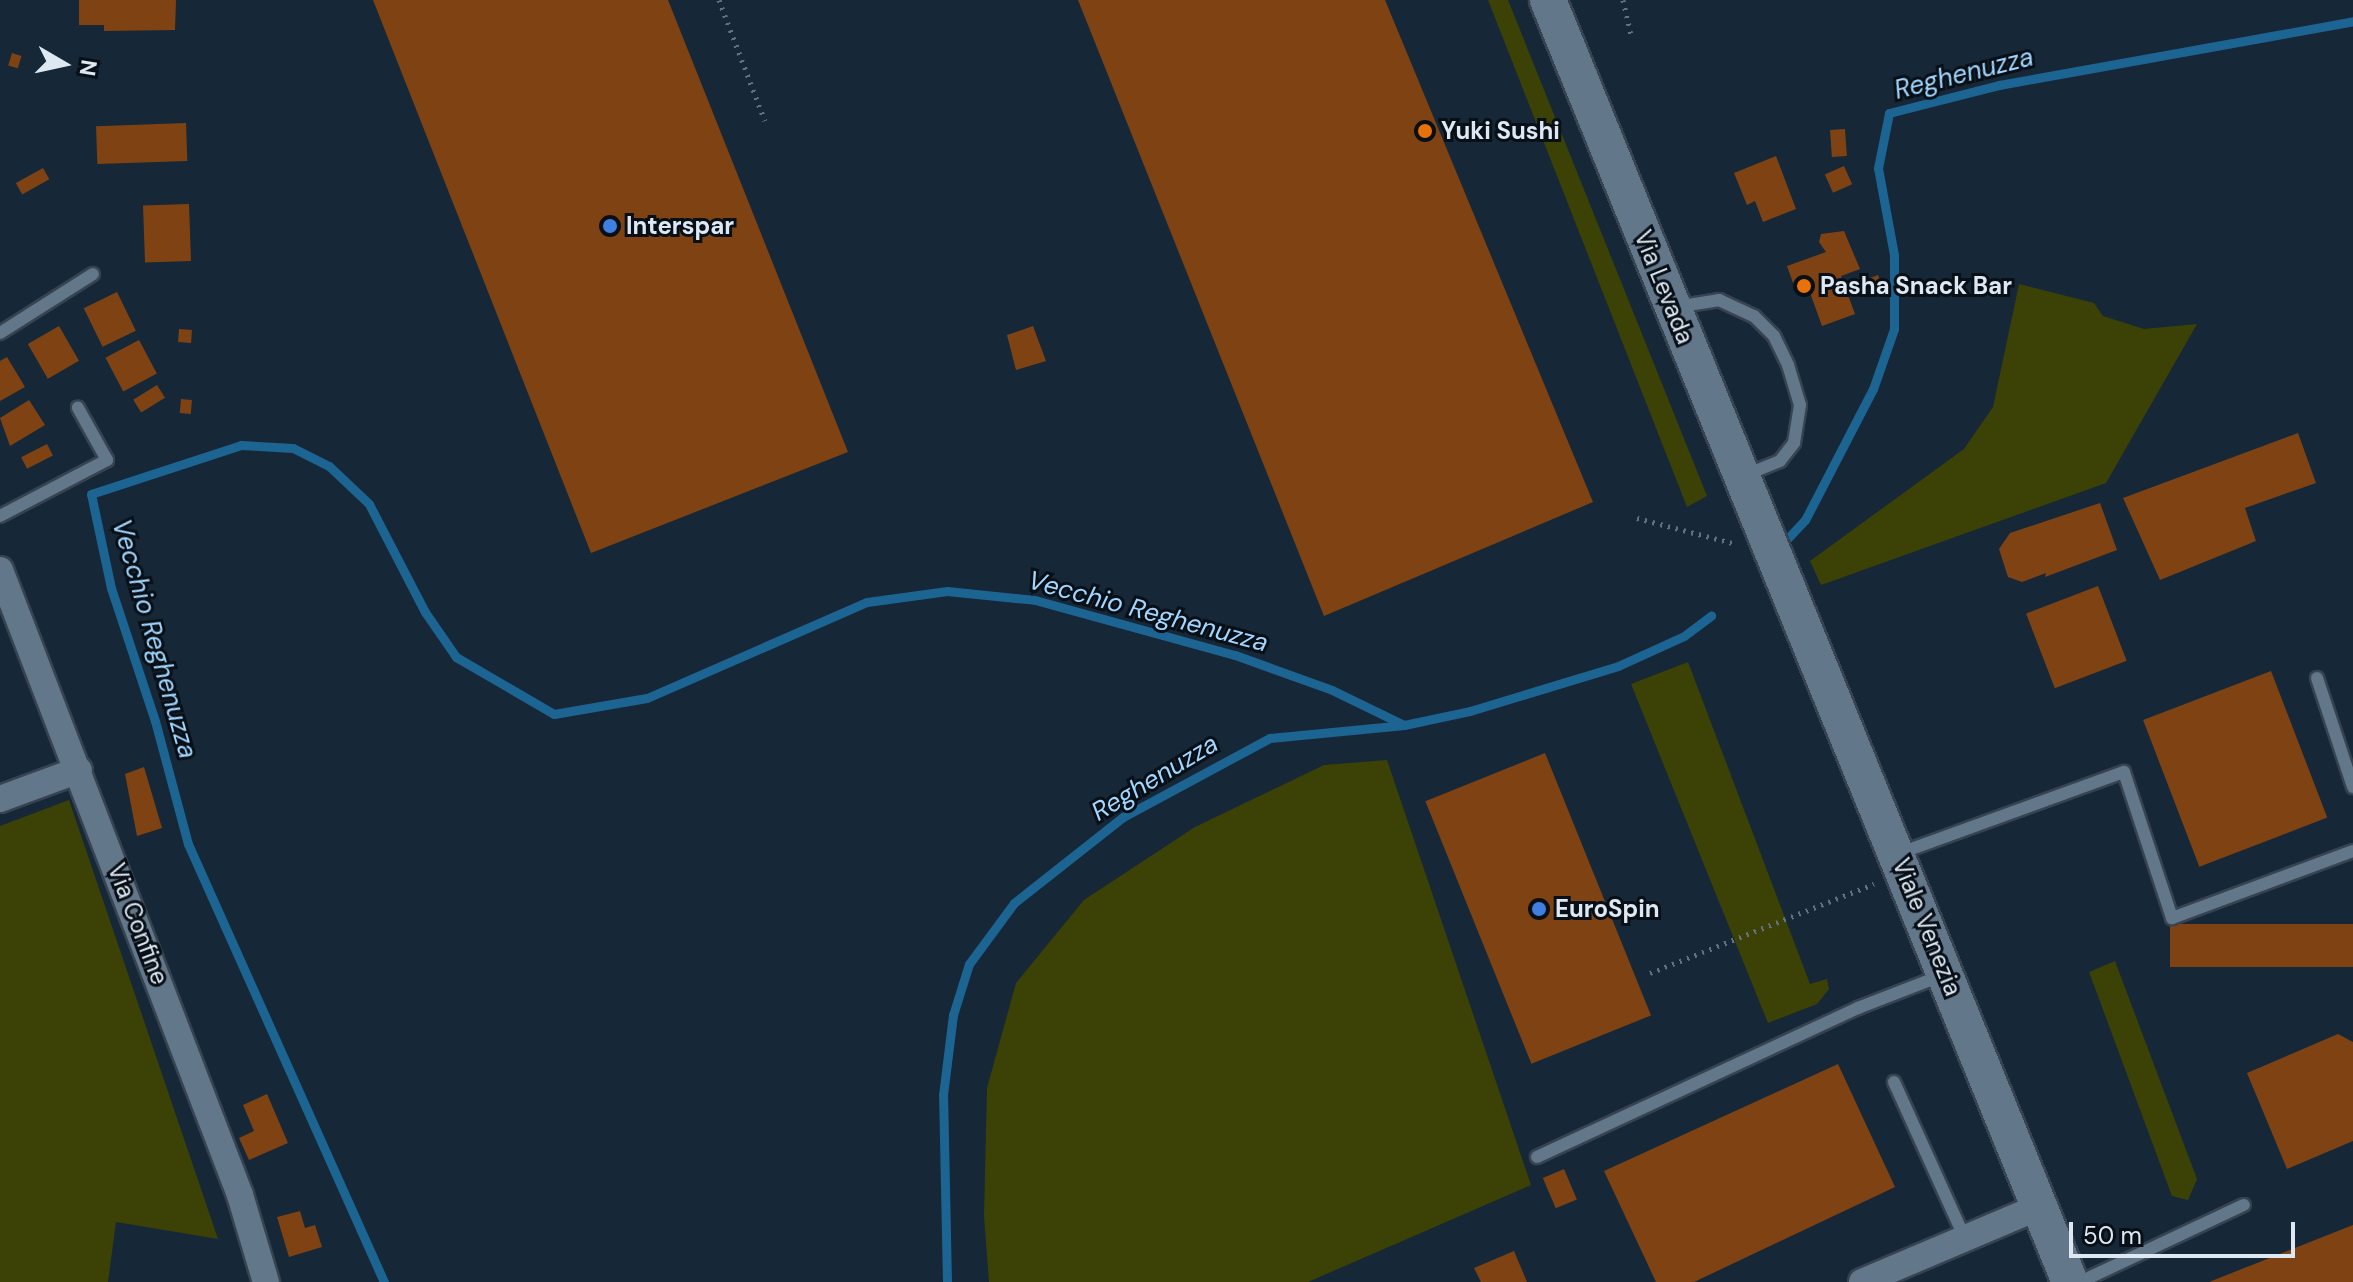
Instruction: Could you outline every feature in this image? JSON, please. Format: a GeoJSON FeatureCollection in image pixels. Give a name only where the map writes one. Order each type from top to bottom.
{"type":"FeatureCollection","features":[{"type":"Feature","properties":{"kind":"main road","name":"Via Levada"},"geometry":{"type":"LineString","coordinates":[[1548,0],[1782,573]]}},
{"type":"Feature","properties":{"kind":"main road","name":"Viale Venezia"},"geometry":{"type":"LineString","coordinates":[[1782,573],[2070,1282]]}},
{"type":"Feature","properties":{"kind":"street","name":"Via Confine"},"geometry":{"type":"LineString","coordinates":[[0,570],[240,1195],[266,1282]]}},
{"type":"Feature","properties":{"kind":"street"},"geometry":{"type":"LineString","coordinates":[[0,799],[79,770]]}},
{"type":"Feature","properties":{"kind":"street"},"geometry":{"type":"LineString","coordinates":[[1862,1282],[1964,1236],[2039,1207]]}},
{"type":"Feature","properties":{"kind":"lane"},"geometry":{"type":"LineString","coordinates":[[0,333],[93,274]]}},
{"type":"Feature","properties":{"kind":"lane"},"geometry":{"type":"LineString","coordinates":[[1673,308],[1719,300],[1754,316],[1774,336],[1788,365],[1800,405],[1794,443],[1780,461],[1742,476]]}},
{"type":"Feature","properties":{"kind":"lane"},"geometry":{"type":"LineString","coordinates":[[0,516],[107,460],[78,408]]}},
{"type":"Feature","properties":{"kind":"lane"},"geometry":{"type":"LineString","coordinates":[[2317,678],[2353,787]]}},
{"type":"Feature","properties":{"kind":"lane"},"geometry":{"type":"LineString","coordinates":[[1897,854],[2124,772],[2172,918],[2353,851]]}},
{"type":"Feature","properties":{"kind":"lane"},"geometry":{"type":"LineString","coordinates":[[1537,1157],[1858,1008],[1946,973]]}},
{"type":"Feature","properties":{"kind":"lane"},"geometry":{"type":"LineString","coordinates":[[1894,1082],[1964,1236]]}},
{"type":"Feature","properties":{"kind":"lane"},"geometry":{"type":"LineString","coordinates":[[2080,1282],[2244,1205]]}},
{"type":"Feature","properties":{"kind":"path"},"geometry":{"type":"LineString","coordinates":[[719,0],[765,121]]}},
{"type":"Feature","properties":{"kind":"path"},"geometry":{"type":"LineString","coordinates":[[1623,0],[1631,36]]}},
{"type":"Feature","properties":{"kind":"path"},"geometry":{"type":"LineString","coordinates":[[1637,518],[1741,545]]}},
{"type":"Feature","properties":{"kind":"path"},"geometry":{"type":"LineString","coordinates":[[1650,973],[1874,884]]}},
{"type":"Feature","properties":{"kind":"green space"},"geometry":{"type":"Polygon","coordinates":[[[1488,0],[1508,0],[1707,496],[1687,507],[1488,0]]]}},
{"type":"Feature","properties":{"kind":"green space"},"geometry":{"type":"Polygon","coordinates":[[[2019,284],[2094,303],[2103,316],[2144,329],[2197,324],[2106,483],[1821,585],[1810,561],[1964,449],[1993,407],[2019,284]]]}},
{"type":"Feature","properties":{"kind":"green space"},"geometry":{"type":"Polygon","coordinates":[[[1688,662],[1810,984],[1827,979],[1829,989],[1817,1004],[1768,1023],[1631,684],[1688,662]]]}},
{"type":"Feature","properties":{"kind":"green space"},"geometry":{"type":"Polygon","coordinates":[[[1387,760],[1531,1185],[1308,1282],[989,1282],[984,1216],[987,1088],[1016,983],[1084,900],[1195,827],[1324,765],[1387,760]]]}},
{"type":"Feature","properties":{"kind":"green space"},"geometry":{"type":"Polygon","coordinates":[[[69,800],[218,1239],[116,1222],[108,1282],[0,1282],[0,826],[69,800]]]}},
{"type":"Feature","properties":{"kind":"green space"},"geometry":{"type":"Polygon","coordinates":[[[2115,961],[2197,1179],[2188,1200],[2172,1196],[2089,972],[2115,961]]]}},
{"type":"Feature","properties":{"kind":"building"},"geometry":{"type":"Polygon","coordinates":[[[79,0],[176,0],[175,30],[104,31],[104,25],[79,25],[79,0]]]}},
{"type":"Feature","properties":{"kind":"building","name":"Interspar"},"geometry":{"type":"Polygon","coordinates":[[[373,0],[668,0],[848,452],[591,553],[373,0]]]}},
{"type":"Feature","properties":{"kind":"building"},"geometry":{"type":"Polygon","coordinates":[[[1078,0],[1385,0],[1593,502],[1324,616],[1078,0]]]}},
{"type":"Feature","properties":{"kind":"building"},"geometry":{"type":"Polygon","coordinates":[[[12,53],[22,56],[18,68],[8,65],[12,53]]]}},
{"type":"Feature","properties":{"kind":"building"},"geometry":{"type":"Polygon","coordinates":[[[186,123],[187,161],[97,164],[96,126],[186,123]]]}},
{"type":"Feature","properties":{"kind":"building"},"geometry":{"type":"Polygon","coordinates":[[[1845,129],[1847,156],[1832,157],[1830,130],[1845,129]]]}},
{"type":"Feature","properties":{"kind":"building"},"geometry":{"type":"Polygon","coordinates":[[[1776,156],[1796,209],[1763,222],[1755,201],[1747,205],[1734,173],[1776,156]]]}},
{"type":"Feature","properties":{"kind":"building"},"geometry":{"type":"Polygon","coordinates":[[[1844,166],[1852,184],[1833,193],[1825,175],[1844,166]]]}},
{"type":"Feature","properties":{"kind":"building"},"geometry":{"type":"Polygon","coordinates":[[[43,168],[49,179],[22,194],[16,183],[43,168]]]}},
{"type":"Feature","properties":{"kind":"building"},"geometry":{"type":"Polygon","coordinates":[[[189,204],[191,261],[145,263],[143,206],[189,204]]]}},
{"type":"Feature","properties":{"kind":"building"},"geometry":{"type":"Polygon","coordinates":[[[1844,231],[1860,269],[1841,276],[1855,314],[1822,326],[1809,290],[1797,294],[1787,266],[1826,252],[1819,242],[1821,234],[1844,231]]]}},
{"type":"Feature","properties":{"kind":"building"},"geometry":{"type":"Polygon","coordinates":[[[1878,275],[1883,288],[1875,291],[1870,278],[1878,275]]]}},
{"type":"Feature","properties":{"kind":"building"},"geometry":{"type":"Polygon","coordinates":[[[117,292],[136,331],[103,347],[84,308],[117,292]]]}},
{"type":"Feature","properties":{"kind":"building"},"geometry":{"type":"Polygon","coordinates":[[[59,326],[79,361],[48,379],[28,344],[59,326]]]}},
{"type":"Feature","properties":{"kind":"building"},"geometry":{"type":"Polygon","coordinates":[[[1033,326],[1046,361],[1016,370],[1007,335],[1033,326]]]}},
{"type":"Feature","properties":{"kind":"building"},"geometry":{"type":"Polygon","coordinates":[[[179,329],[192,330],[191,343],[178,342],[179,329]]]}},
{"type":"Feature","properties":{"kind":"building"},"geometry":{"type":"Polygon","coordinates":[[[139,340],[157,374],[123,391],[105,358],[139,340]]]}},
{"type":"Feature","properties":{"kind":"building"},"geometry":{"type":"Polygon","coordinates":[[[7,357],[25,387],[0,401],[0,361],[7,357]]]}},
{"type":"Feature","properties":{"kind":"building"},"geometry":{"type":"Polygon","coordinates":[[[157,385],[165,398],[141,413],[133,400],[157,385]]]}},
{"type":"Feature","properties":{"kind":"building"},"geometry":{"type":"Polygon","coordinates":[[[181,399],[192,400],[191,414],[180,413],[181,399]]]}},
{"type":"Feature","properties":{"kind":"building"},"geometry":{"type":"Polygon","coordinates":[[[29,400],[45,425],[10,446],[0,418],[29,400]]]}},
{"type":"Feature","properties":{"kind":"building"},"geometry":{"type":"Polygon","coordinates":[[[2298,433],[2316,483],[2245,508],[2256,541],[2160,580],[2123,498],[2298,433]]]}},
{"type":"Feature","properties":{"kind":"building"},"geometry":{"type":"Polygon","coordinates":[[[47,444],[53,456],[27,469],[21,457],[47,444]]]}},
{"type":"Feature","properties":{"kind":"building"},"geometry":{"type":"Polygon","coordinates":[[[2100,503],[2117,550],[2045,577],[2046,573],[2022,582],[2008,577],[1999,549],[2010,533],[2100,503]]]}},
{"type":"Feature","properties":{"kind":"building"},"geometry":{"type":"Polygon","coordinates":[[[2098,586],[2127,661],[2055,688],[2026,614],[2098,586]]]}},
{"type":"Feature","properties":{"kind":"building"},"geometry":{"type":"Polygon","coordinates":[[[2271,671],[2327,818],[2199,867],[2143,720],[2271,671]]]}},
{"type":"Feature","properties":{"kind":"building","name":"EuroSpin"},"geometry":{"type":"Polygon","coordinates":[[[1545,753],[1651,1015],[1531,1064],[1425,801],[1545,753]]]}},
{"type":"Feature","properties":{"kind":"building"},"geometry":{"type":"Polygon","coordinates":[[[144,767],[162,828],[137,836],[125,774],[144,767]]]}},
{"type":"Feature","properties":{"kind":"building"},"geometry":{"type":"Polygon","coordinates":[[[2170,924],[2353,924],[2353,967],[2170,967],[2170,924]]]}},
{"type":"Feature","properties":{"kind":"building"},"geometry":{"type":"Polygon","coordinates":[[[2338,1034],[2353,1042],[2353,1141],[2287,1169],[2247,1073],[2338,1034]]]}},
{"type":"Feature","properties":{"kind":"building"},"geometry":{"type":"Polygon","coordinates":[[[1838,1064],[1895,1187],[1694,1282],[1656,1282],[1604,1171],[1838,1064]]]}},
{"type":"Feature","properties":{"kind":"building"},"geometry":{"type":"Polygon","coordinates":[[[267,1094],[288,1143],[249,1160],[239,1138],[254,1131],[243,1105],[267,1094]]]}},
{"type":"Feature","properties":{"kind":"building"},"geometry":{"type":"Polygon","coordinates":[[[1564,1169],[1577,1199],[1556,1208],[1543,1178],[1564,1169]]]}},
{"type":"Feature","properties":{"kind":"building"},"geometry":{"type":"Polygon","coordinates":[[[300,1211],[305,1228],[315,1225],[322,1247],[289,1257],[277,1217],[300,1211]]]}},
{"type":"Feature","properties":{"kind":"building"},"geometry":{"type":"Polygon","coordinates":[[[2353,1225],[2353,1282],[2209,1282],[2353,1225]]]}},
{"type":"Feature","properties":{"kind":"building"},"geometry":{"type":"Polygon","coordinates":[[[1514,1251],[1527,1282],[1481,1282],[1474,1268],[1514,1251]]]}},
{"type":"Feature","properties":{"kind":"waterway","name":"Reghenuzza"},"geometry":{"type":"LineString","coordinates":[[1788,538],[1805,520],[1873,389],[1894,329],[1894,255],[1878,168],[1889,113],[1999,85],[2353,21]]}},
{"type":"Feature","properties":{"kind":"waterway","name":"Vecchio Reghenuzza"},"geometry":{"type":"LineString","coordinates":[[384,1282],[188,844],[155,721],[111,588],[91,494],[241,445],[293,448],[329,466],[369,504],[425,612],[456,657],[554,714],[647,698],[867,602],[947,591],[1035,600],[1235,655],[1332,690],[1404,725]]}},
{"type":"Feature","properties":{"kind":"waterway","name":"Reghenuzza"},"geometry":{"type":"LineString","coordinates":[[947,1282],[943,1095],[953,1015],[969,964],[1014,903],[1123,817],[1270,738],[1404,725],[1470,711],[1618,666],[1684,636],[1711,616]]}},
{"type":"Feature","properties":{"kind":"place","name":"Yuki Sushi"},"geometry":{"type":"Point","coordinates":[1425,131]}},
{"type":"Feature","properties":{"kind":"place","name":"Interspar"},"geometry":{"type":"Point","coordinates":[610,226]}},
{"type":"Feature","properties":{"kind":"place","name":"Pasha Snack Bar"},"geometry":{"type":"Point","coordinates":[1804,286]}},
{"type":"Feature","properties":{"kind":"place","name":"EuroSpin"},"geometry":{"type":"Point","coordinates":[1539,909]}}]}
